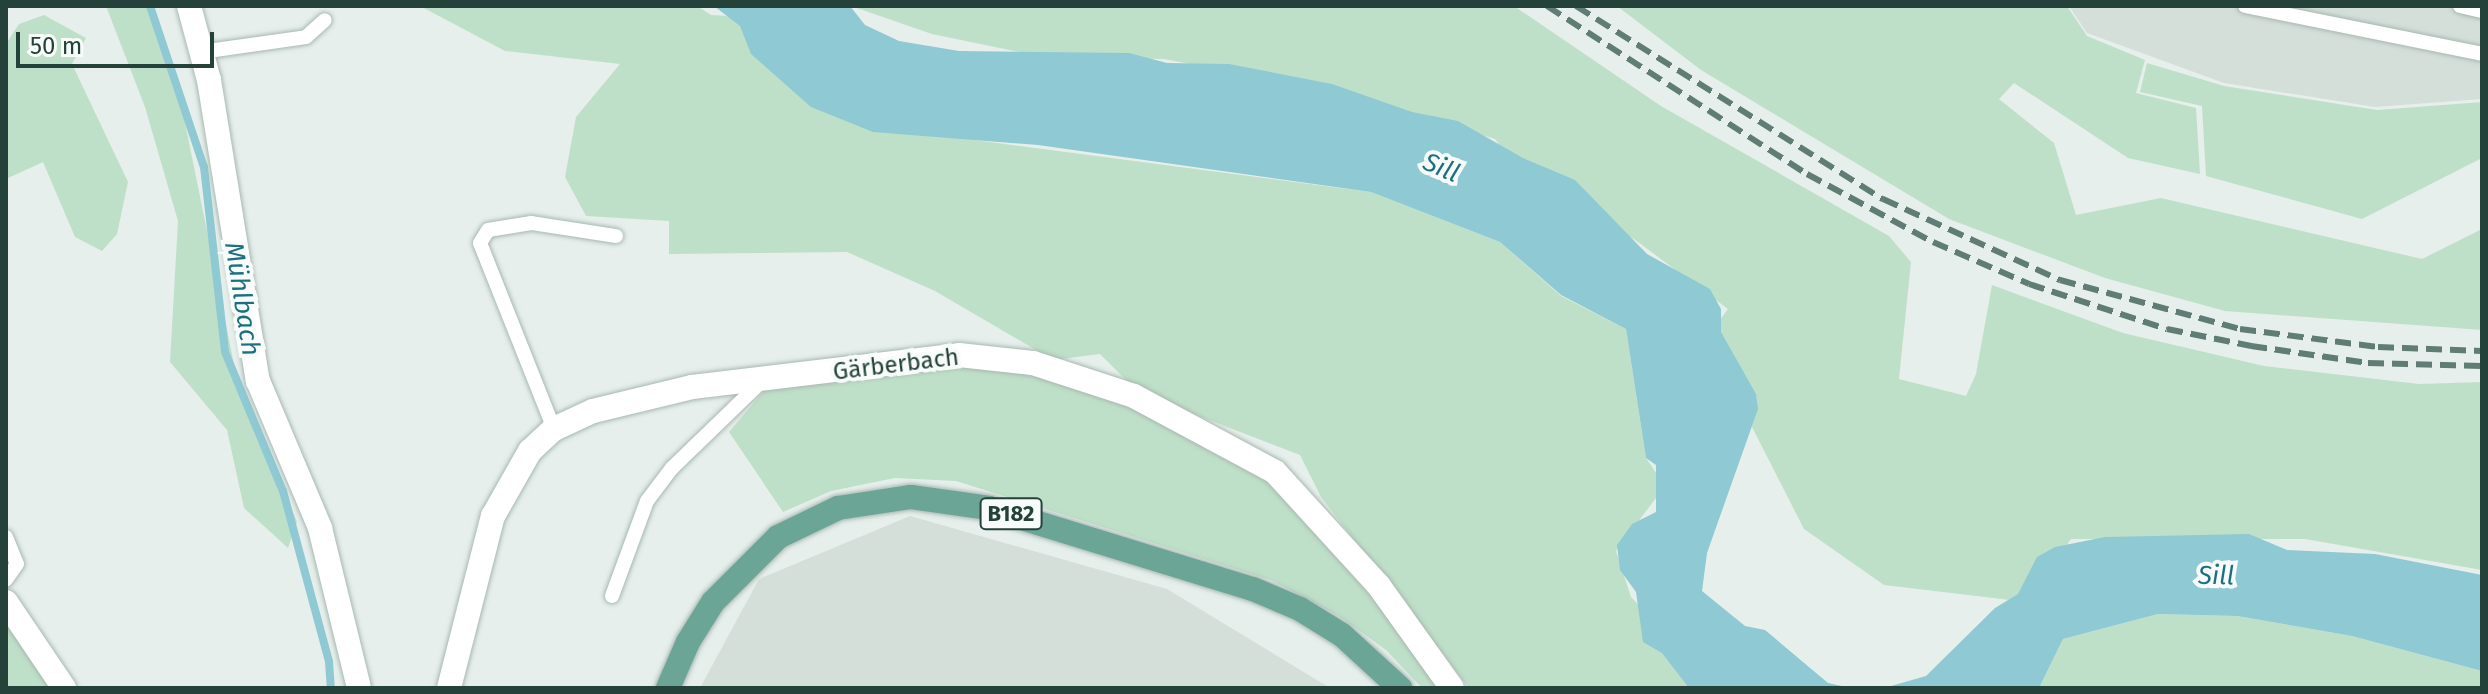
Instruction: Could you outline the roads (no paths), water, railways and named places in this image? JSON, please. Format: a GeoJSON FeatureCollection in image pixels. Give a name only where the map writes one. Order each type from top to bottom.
{"type":"FeatureCollection","features":[{"type":"Feature","properties":{"kind":"main road","name":"B182"},"geometry":{"type":"LineString","coordinates":[[668,688],[688,642],[713,602],[778,537],[838,508],[899,497],[976,505],[1253,589],[1300,609],[1342,635],[1400,688]]}},
{"type":"Feature","properties":{"kind":"street"},"geometry":{"type":"LineString","coordinates":[[189,6],[201,52],[258,381],[320,528],[359,688]]}},
{"type":"Feature","properties":{"kind":"street","name":"Gärberbach"},"geometry":{"type":"LineString","coordinates":[[449,688],[493,516],[530,451],[554,429],[620,403],[692,387],[959,355],[1033,363],[1134,396],[1275,472],[1379,586],[1452,688]]}},
{"type":"Feature","properties":{"kind":"street"},"geometry":{"type":"LineString","coordinates":[[6,602],[64,688]]}},
{"type":"Feature","properties":{"kind":"lane"},"geometry":{"type":"LineString","coordinates":[[2245,6],[2482,54]]}},
{"type":"Feature","properties":{"kind":"lane"},"geometry":{"type":"LineString","coordinates":[[2460,6],[2482,11]]}},
{"type":"Feature","properties":{"kind":"lane"},"geometry":{"type":"LineString","coordinates":[[201,52],[306,37],[325,20]]}},
{"type":"Feature","properties":{"kind":"lane"},"geometry":{"type":"LineString","coordinates":[[554,429],[480,243],[488,230],[531,223],[616,236]]}},
{"type":"Feature","properties":{"kind":"lane"},"geometry":{"type":"LineString","coordinates":[[612,596],[647,501],[672,468],[762,381]]}},
{"type":"Feature","properties":{"kind":"lane"},"geometry":{"type":"LineString","coordinates":[[6,537],[17,564],[6,580]]}},
{"type":"Feature","properties":{"kind":"water","name":"Sill"},"geometry":{"type":"Polygon","coordinates":[[[714,6],[850,6],[865,25],[899,41],[959,51],[1129,53],[1167,63],[1229,64],[1332,84],[1412,112],[1458,121],[1523,158],[1575,180],[1647,254],[1710,289],[1721,309],[1721,332],[1756,394],[1758,409],[1707,553],[1702,591],[1745,626],[1765,630],[1828,683],[1851,688],[1689,688],[1662,653],[1643,642],[1636,592],[1620,570],[1617,545],[1632,524],[1656,512],[1656,465],[1646,458],[1626,329],[1561,295],[1500,242],[1371,192],[1038,145],[873,132],[811,107],[751,54],[740,26],[714,6]]]}},
{"type":"Feature","properties":{"kind":"water","name":"Sill"},"geometry":{"type":"Polygon","coordinates":[[[2249,534],[2287,550],[2375,554],[2482,575],[2482,671],[2352,636],[2237,616],[2158,614],[2063,639],[2039,688],[1884,688],[1926,676],[1995,608],[2018,594],[2037,557],[2055,547],[2105,537],[2249,534]]]}},
{"type":"Feature","properties":{"kind":"waterway","name":"Mühlbach"},"geometry":{"type":"LineString","coordinates":[[150,6],[204,167],[225,352],[283,491],[329,662],[331,688]]}},
{"type":"Feature","properties":{"kind":"railway"},"geometry":{"type":"LineString","coordinates":[[1547,6],[1807,174],[1933,242],[2029,284],[2167,329],[2251,346],[2368,363],[2482,366]]}},
{"type":"Feature","properties":{"kind":"railway"},"geometry":{"type":"LineString","coordinates":[[1576,6],[1883,199],[2060,280],[2240,329],[2378,347],[2482,351]]}}]}
